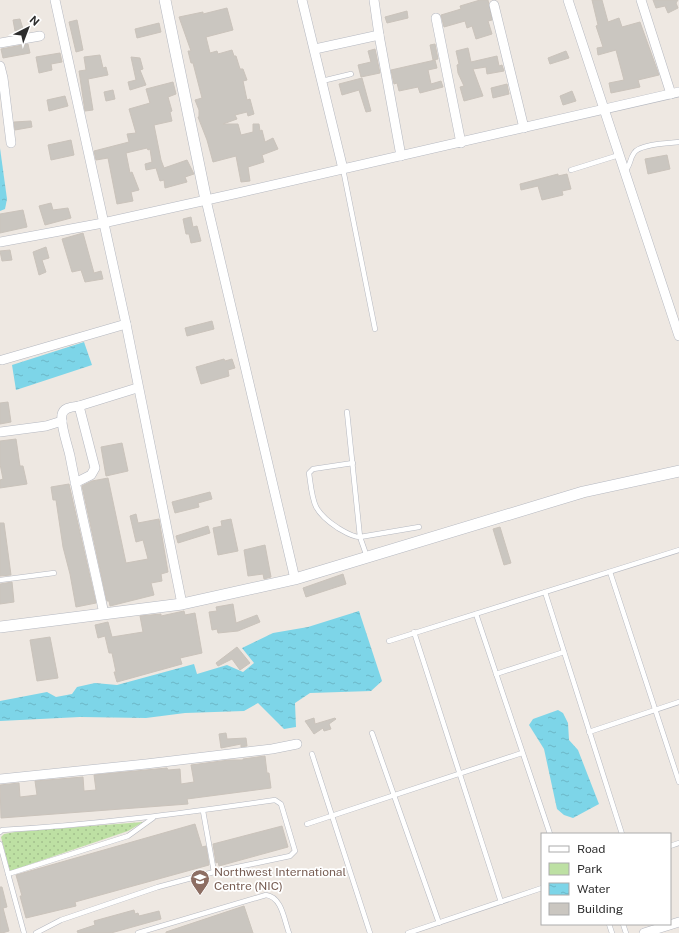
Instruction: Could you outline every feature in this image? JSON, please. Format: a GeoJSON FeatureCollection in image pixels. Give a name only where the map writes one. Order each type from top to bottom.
{"type":"FeatureCollection","features":[{"type":"Feature","properties":{"kind":"street"},"geometry":{"type":"LineString","coordinates":[[55,0],[126,324],[137,388],[182,604]]}},
{"type":"Feature","properties":{"kind":"street"},"geometry":{"type":"LineString","coordinates":[[165,0],[206,200],[295,579]]}},
{"type":"Feature","properties":{"kind":"street"},"geometry":{"type":"LineString","coordinates":[[302,0],[343,169]]}},
{"type":"Feature","properties":{"kind":"street"},"geometry":{"type":"LineString","coordinates":[[374,0],[401,156]]}},
{"type":"Feature","properties":{"kind":"street"},"geometry":{"type":"LineString","coordinates":[[568,0],[679,336]]}},
{"type":"Feature","properties":{"kind":"street"},"geometry":{"type":"LineString","coordinates":[[0,242],[103,223],[461,143],[675,93],[640,0]]}},
{"type":"Feature","properties":{"kind":"street"},"geometry":{"type":"LineString","coordinates":[[494,5],[524,128]]}},
{"type":"Feature","properties":{"kind":"street"},"geometry":{"type":"LineString","coordinates":[[436,18],[461,143]]}},
{"type":"Feature","properties":{"kind":"street"},"geometry":{"type":"LineString","coordinates":[[315,49],[379,35]]}},
{"type":"Feature","properties":{"kind":"street"},"geometry":{"type":"LineString","coordinates":[[0,43],[40,36]]}},
{"type":"Feature","properties":{"kind":"street"},"geometry":{"type":"LineString","coordinates":[[0,66],[3,78],[11,142]]}},
{"type":"Feature","properties":{"kind":"street"},"geometry":{"type":"LineString","coordinates":[[2,360],[126,324]]}},
{"type":"Feature","properties":{"kind":"street"},"geometry":{"type":"LineString","coordinates":[[104,614],[62,421],[62,413],[64,410],[137,388]]}},
{"type":"Feature","properties":{"kind":"street"},"geometry":{"type":"LineString","coordinates":[[75,482],[91,475],[95,468],[79,406]]}},
{"type":"Feature","properties":{"kind":"street"},"geometry":{"type":"LineString","coordinates":[[0,432],[46,426],[62,421]]}},
{"type":"Feature","properties":{"kind":"street"},"geometry":{"type":"LineString","coordinates":[[0,627],[182,604],[295,579],[583,492],[679,471]]}},
{"type":"Feature","properties":{"kind":"street"},"geometry":{"type":"LineString","coordinates":[[0,779],[272,749],[297,744]]}},
{"type":"Feature","properties":{"kind":"street"},"geometry":{"type":"LineString","coordinates":[[644,933],[669,925]]}},
{"type":"Feature","properties":{"kind":"lane"},"geometry":{"type":"LineString","coordinates":[[322,81],[351,74]]}},
{"type":"Feature","properties":{"kind":"lane"},"geometry":{"type":"LineString","coordinates":[[624,172],[630,167],[634,153],[639,148],[679,142]]}},
{"type":"Feature","properties":{"kind":"lane"},"geometry":{"type":"LineString","coordinates":[[571,170],[619,155]]}},
{"type":"Feature","properties":{"kind":"lane"},"geometry":{"type":"LineString","coordinates":[[343,169],[374,329]]}},
{"type":"Feature","properties":{"kind":"lane"},"geometry":{"type":"LineString","coordinates":[[347,412],[360,537],[367,557]]}},
{"type":"Feature","properties":{"kind":"lane"},"geometry":{"type":"LineString","coordinates":[[353,463],[313,469],[309,474],[312,498],[317,512],[343,531],[355,537],[419,527]]}},
{"type":"Feature","properties":{"kind":"lane"},"geometry":{"type":"LineString","coordinates":[[388,641],[679,552]]}},
{"type":"Feature","properties":{"kind":"lane"},"geometry":{"type":"LineString","coordinates":[[610,572],[679,782]]}},
{"type":"Feature","properties":{"kind":"lane"},"geometry":{"type":"LineString","coordinates":[[0,580],[54,573]]}},
{"type":"Feature","properties":{"kind":"lane"},"geometry":{"type":"LineString","coordinates":[[545,592],[622,833]]}},
{"type":"Feature","properties":{"kind":"lane"},"geometry":{"type":"LineString","coordinates":[[476,614],[550,833]]}},
{"type":"Feature","properties":{"kind":"lane"},"geometry":{"type":"LineString","coordinates":[[414,632],[501,902]]}},
{"type":"Feature","properties":{"kind":"lane"},"geometry":{"type":"LineString","coordinates":[[496,674],[564,652]]}},
{"type":"Feature","properties":{"kind":"lane"},"geometry":{"type":"LineString","coordinates":[[589,732],[679,702]]}},
{"type":"Feature","properties":{"kind":"lane"},"geometry":{"type":"LineString","coordinates":[[372,733],[439,923]]}},
{"type":"Feature","properties":{"kind":"lane"},"geometry":{"type":"LineString","coordinates":[[307,824],[522,753]]}},
{"type":"Feature","properties":{"kind":"lane"},"geometry":{"type":"LineString","coordinates":[[312,754],[370,933]]}},
{"type":"Feature","properties":{"kind":"lane"},"geometry":{"type":"LineString","coordinates":[[0,832],[2,830],[66,827],[154,818],[279,801],[281,804],[295,851],[290,856],[214,872],[158,887],[61,920],[36,933]]}},
{"type":"Feature","properties":{"kind":"lane"},"geometry":{"type":"LineString","coordinates":[[203,811],[214,872]]}},
{"type":"Feature","properties":{"kind":"lane"},"geometry":{"type":"LineString","coordinates":[[8,874],[128,836],[154,818]]}},
{"type":"Feature","properties":{"kind":"lane"},"geometry":{"type":"LineString","coordinates":[[0,844],[24,933]]}},
{"type":"Feature","properties":{"kind":"lane"},"geometry":{"type":"LineString","coordinates":[[408,933],[541,888]]}},
{"type":"Feature","properties":{"kind":"lane"},"geometry":{"type":"LineString","coordinates":[[138,933],[266,895],[272,895],[277,900],[289,933]]}},
{"type":"Feature","properties":{"kind":"green space"},"geometry":{"type":"Polygon","coordinates":[[[143,822],[128,831],[10,871],[1,837],[4,834],[15,832],[143,822]]]}},
{"type":"Feature","properties":{"kind":"water"},"geometry":{"type":"Polygon","coordinates":[[[0,148],[7,199],[5,209],[0,211],[0,148]]]}},
{"type":"Feature","properties":{"kind":"water"},"geometry":{"type":"Polygon","coordinates":[[[84,342],[92,365],[16,390],[12,365],[84,342]]]}},
{"type":"Feature","properties":{"kind":"water"},"geometry":{"type":"Polygon","coordinates":[[[359,611],[382,681],[371,691],[310,693],[295,703],[296,727],[284,729],[258,703],[244,711],[185,713],[146,718],[80,717],[0,721],[0,701],[47,692],[56,697],[72,694],[77,687],[95,683],[117,685],[194,664],[197,674],[227,665],[243,672],[254,663],[242,648],[273,633],[308,627],[359,611]]]}},
{"type":"Feature","properties":{"kind":"water"},"geometry":{"type":"Polygon","coordinates":[[[558,710],[563,713],[568,723],[569,740],[578,750],[599,804],[573,818],[564,815],[557,809],[544,749],[529,725],[533,719],[558,710]]]}},
{"type":"Feature","properties":{"kind":"building"},"geometry":{"type":"Polygon","coordinates":[[[480,0],[488,0],[492,20],[488,21],[492,34],[476,39],[472,26],[467,28],[465,21],[444,27],[441,15],[461,9],[460,6],[480,0]]]}},
{"type":"Feature","properties":{"kind":"building"},"geometry":{"type":"Polygon","coordinates":[[[592,0],[602,0],[608,22],[619,18],[622,27],[640,22],[659,75],[638,80],[640,87],[611,93],[609,83],[624,80],[616,50],[598,55],[597,48],[603,47],[596,26],[598,25],[592,0]]]}},
{"type":"Feature","properties":{"kind":"building"},"geometry":{"type":"Polygon","coordinates":[[[653,0],[678,0],[676,3],[678,8],[668,13],[665,6],[656,8],[653,0]]]}},
{"type":"Feature","properties":{"kind":"building"},"geometry":{"type":"Polygon","coordinates":[[[227,8],[233,30],[206,37],[210,53],[217,51],[218,54],[232,50],[234,56],[236,56],[240,69],[243,69],[247,80],[243,81],[247,100],[250,99],[254,114],[248,116],[247,112],[235,115],[237,119],[223,124],[238,124],[241,135],[253,132],[253,124],[259,124],[260,131],[262,130],[265,142],[273,138],[278,149],[262,155],[264,162],[248,167],[250,181],[241,182],[236,156],[213,162],[207,140],[198,117],[199,110],[195,100],[202,98],[193,63],[191,63],[188,51],[191,51],[179,17],[203,12],[203,14],[227,8]]]}},
{"type":"Feature","properties":{"kind":"building"},"geometry":{"type":"Polygon","coordinates":[[[407,11],[408,18],[387,23],[385,17],[407,11]]]}},
{"type":"Feature","properties":{"kind":"building"},"geometry":{"type":"Polygon","coordinates":[[[20,19],[23,29],[15,31],[13,20],[20,19]]]}},
{"type":"Feature","properties":{"kind":"building"},"geometry":{"type":"Polygon","coordinates":[[[77,20],[83,50],[76,52],[69,22],[77,20]]]}},
{"type":"Feature","properties":{"kind":"building"},"geometry":{"type":"Polygon","coordinates":[[[159,23],[161,32],[137,38],[135,29],[159,23]]]}},
{"type":"Feature","properties":{"kind":"building"},"geometry":{"type":"Polygon","coordinates":[[[28,44],[30,53],[3,58],[1,49],[28,44]]]}},
{"type":"Feature","properties":{"kind":"building"},"geometry":{"type":"Polygon","coordinates":[[[435,44],[438,59],[433,60],[430,45],[435,44]]]}},
{"type":"Feature","properties":{"kind":"building"},"geometry":{"type":"Polygon","coordinates":[[[468,48],[471,62],[497,56],[499,66],[502,65],[504,71],[487,74],[486,67],[473,69],[483,96],[464,101],[460,87],[464,86],[458,73],[457,65],[459,64],[456,51],[468,48]]]}},
{"type":"Feature","properties":{"kind":"building"},"geometry":{"type":"Polygon","coordinates":[[[375,49],[380,73],[361,77],[358,65],[371,62],[368,51],[375,49]]]}},
{"type":"Feature","properties":{"kind":"building"},"geometry":{"type":"Polygon","coordinates":[[[566,51],[569,58],[550,64],[548,58],[566,51]]]}},
{"type":"Feature","properties":{"kind":"building"},"geometry":{"type":"Polygon","coordinates":[[[60,53],[62,62],[51,64],[52,70],[39,73],[36,57],[60,53]]]}},
{"type":"Feature","properties":{"kind":"building"},"geometry":{"type":"Polygon","coordinates":[[[100,55],[103,68],[106,67],[108,75],[88,79],[93,110],[85,111],[79,71],[86,70],[84,57],[100,55]]]}},
{"type":"Feature","properties":{"kind":"building"},"geometry":{"type":"Polygon","coordinates":[[[131,57],[140,58],[143,69],[140,70],[146,85],[130,90],[128,82],[136,80],[131,57]]]}},
{"type":"Feature","properties":{"kind":"building"},"geometry":{"type":"Polygon","coordinates":[[[435,60],[437,68],[428,70],[431,84],[441,81],[443,87],[420,93],[418,87],[399,91],[397,83],[394,84],[391,70],[435,60]]]}},
{"type":"Feature","properties":{"kind":"building"},"geometry":{"type":"Polygon","coordinates":[[[362,78],[371,111],[366,112],[359,90],[342,95],[339,84],[362,78]]]}},
{"type":"Feature","properties":{"kind":"building"},"geometry":{"type":"Polygon","coordinates":[[[173,82],[176,94],[168,97],[172,111],[170,112],[172,121],[154,125],[161,160],[164,168],[187,160],[194,174],[185,177],[187,182],[165,188],[164,180],[160,181],[156,168],[146,170],[145,164],[152,162],[150,149],[148,150],[147,148],[126,153],[130,173],[132,172],[139,190],[131,192],[133,201],[117,204],[108,158],[96,160],[94,151],[129,142],[127,134],[136,133],[129,109],[150,103],[146,89],[173,82]]]}},
{"type":"Feature","properties":{"kind":"building"},"geometry":{"type":"Polygon","coordinates":[[[507,84],[509,94],[493,98],[491,88],[507,84]]]}},
{"type":"Feature","properties":{"kind":"building"},"geometry":{"type":"Polygon","coordinates":[[[113,90],[115,99],[106,101],[104,92],[113,90]]]}},
{"type":"Feature","properties":{"kind":"building"},"geometry":{"type":"Polygon","coordinates":[[[572,91],[576,101],[563,105],[560,96],[572,91]]]}},
{"type":"Feature","properties":{"kind":"building"},"geometry":{"type":"Polygon","coordinates":[[[65,96],[68,106],[49,111],[47,100],[65,96]]]}},
{"type":"Feature","properties":{"kind":"building"},"geometry":{"type":"Polygon","coordinates":[[[31,121],[32,127],[15,130],[14,122],[31,121]]]}},
{"type":"Feature","properties":{"kind":"building"},"geometry":{"type":"Polygon","coordinates":[[[71,140],[74,155],[51,160],[48,145],[71,140]]]}},
{"type":"Feature","properties":{"kind":"building"},"geometry":{"type":"Polygon","coordinates":[[[667,155],[670,169],[648,174],[645,159],[667,155]]]}},
{"type":"Feature","properties":{"kind":"building"},"geometry":{"type":"Polygon","coordinates":[[[558,174],[558,176],[567,174],[571,189],[562,191],[563,195],[542,200],[538,186],[521,190],[520,184],[558,174]]]}},
{"type":"Feature","properties":{"kind":"building"},"geometry":{"type":"Polygon","coordinates":[[[51,203],[53,210],[68,208],[71,218],[45,225],[39,206],[51,203]]]}},
{"type":"Feature","properties":{"kind":"building"},"geometry":{"type":"Polygon","coordinates":[[[23,210],[27,227],[0,233],[0,214],[23,210]]]}},
{"type":"Feature","properties":{"kind":"building"},"geometry":{"type":"Polygon","coordinates":[[[191,217],[193,227],[197,226],[201,241],[191,243],[189,234],[186,234],[183,219],[191,217]]]}},
{"type":"Feature","properties":{"kind":"building"},"geometry":{"type":"Polygon","coordinates":[[[83,233],[94,273],[101,271],[103,279],[85,282],[81,270],[72,272],[62,239],[83,233]]]}},
{"type":"Feature","properties":{"kind":"building"},"geometry":{"type":"Polygon","coordinates":[[[46,247],[49,258],[42,260],[46,272],[39,275],[33,252],[46,247]]]}},
{"type":"Feature","properties":{"kind":"building"},"geometry":{"type":"Polygon","coordinates":[[[10,250],[12,260],[2,261],[0,251],[10,250]]]}},
{"type":"Feature","properties":{"kind":"building"},"geometry":{"type":"Polygon","coordinates":[[[212,321],[214,329],[187,336],[185,328],[212,321]]]}},
{"type":"Feature","properties":{"kind":"building"},"geometry":{"type":"Polygon","coordinates":[[[224,359],[225,361],[232,359],[235,368],[228,370],[229,376],[201,384],[196,367],[224,359]]]}},
{"type":"Feature","properties":{"kind":"building"},"geometry":{"type":"Polygon","coordinates":[[[8,402],[11,422],[0,424],[0,403],[8,402]]]}},
{"type":"Feature","properties":{"kind":"building"},"geometry":{"type":"Polygon","coordinates":[[[16,439],[20,466],[23,466],[27,484],[0,488],[0,480],[3,479],[0,464],[0,441],[16,439]]]}},
{"type":"Feature","properties":{"kind":"building"},"geometry":{"type":"Polygon","coordinates":[[[122,443],[128,471],[106,476],[101,447],[122,443]]]}},
{"type":"Feature","properties":{"kind":"building"},"geometry":{"type":"Polygon","coordinates":[[[108,478],[126,563],[148,559],[143,540],[136,542],[130,516],[136,514],[138,523],[159,519],[168,572],[161,574],[162,581],[151,583],[154,595],[110,606],[109,601],[107,601],[82,486],[92,481],[108,478]]]}},
{"type":"Feature","properties":{"kind":"building"},"geometry":{"type":"Polygon","coordinates":[[[69,484],[96,603],[76,607],[63,547],[56,500],[53,500],[51,487],[69,484]]]}},
{"type":"Feature","properties":{"kind":"building"},"geometry":{"type":"Polygon","coordinates":[[[210,492],[212,499],[198,503],[199,507],[175,513],[172,502],[210,492]]]}},
{"type":"Feature","properties":{"kind":"building"},"geometry":{"type":"Polygon","coordinates":[[[231,519],[238,551],[218,555],[213,528],[222,526],[221,521],[231,519]]]}},
{"type":"Feature","properties":{"kind":"building"},"geometry":{"type":"Polygon","coordinates":[[[0,523],[4,523],[11,575],[0,576],[0,523]]]}},
{"type":"Feature","properties":{"kind":"building"},"geometry":{"type":"Polygon","coordinates":[[[208,526],[210,533],[178,543],[176,536],[208,526]]]}},
{"type":"Feature","properties":{"kind":"building"},"geometry":{"type":"Polygon","coordinates":[[[500,527],[511,563],[504,565],[493,529],[500,527]]]}},
{"type":"Feature","properties":{"kind":"building"},"geometry":{"type":"Polygon","coordinates":[[[265,545],[271,577],[264,579],[263,574],[248,576],[244,550],[265,545]]]}},
{"type":"Feature","properties":{"kind":"building"},"geometry":{"type":"Polygon","coordinates":[[[343,574],[346,584],[306,597],[303,588],[343,574]]]}},
{"type":"Feature","properties":{"kind":"building"},"geometry":{"type":"Polygon","coordinates":[[[12,582],[14,602],[0,604],[0,584],[12,582]]]}},
{"type":"Feature","properties":{"kind":"building"},"geometry":{"type":"Polygon","coordinates":[[[233,604],[236,623],[257,615],[260,622],[238,631],[218,633],[217,629],[212,630],[209,612],[217,611],[216,607],[233,604]]]}},
{"type":"Feature","properties":{"kind":"building"},"geometry":{"type":"Polygon","coordinates":[[[184,611],[185,615],[195,613],[202,653],[180,658],[182,664],[117,682],[114,672],[116,672],[112,653],[109,653],[105,636],[98,638],[95,625],[108,622],[112,637],[143,632],[140,616],[161,614],[161,616],[184,611]]]}},
{"type":"Feature","properties":{"kind":"building"},"geometry":{"type":"Polygon","coordinates":[[[50,637],[58,678],[37,681],[30,640],[50,637]]]}},
{"type":"Feature","properties":{"kind":"building"},"geometry":{"type":"Polygon","coordinates":[[[237,647],[250,663],[240,670],[232,659],[218,666],[216,663],[237,647]]]}},
{"type":"Feature","properties":{"kind":"building"},"geometry":{"type":"Polygon","coordinates":[[[314,718],[315,724],[335,718],[336,719],[329,724],[331,729],[324,731],[323,728],[314,734],[305,721],[314,718]]]}},
{"type":"Feature","properties":{"kind":"building"},"geometry":{"type":"Polygon","coordinates":[[[226,733],[227,739],[246,738],[247,746],[241,747],[241,744],[221,748],[219,734],[226,733]]]}},
{"type":"Feature","properties":{"kind":"building"},"geometry":{"type":"Polygon","coordinates":[[[265,756],[271,788],[187,799],[188,804],[1,818],[0,785],[19,783],[20,797],[37,795],[35,781],[83,777],[84,791],[96,790],[94,775],[167,768],[168,770],[180,769],[181,784],[194,782],[191,765],[229,760],[243,760],[265,756]]]}},
{"type":"Feature","properties":{"kind":"building"},"geometry":{"type":"Polygon","coordinates":[[[195,824],[202,847],[206,846],[209,865],[75,902],[76,906],[26,918],[16,875],[195,824]]]}},
{"type":"Feature","properties":{"kind":"building"},"geometry":{"type":"Polygon","coordinates":[[[282,826],[288,847],[219,866],[218,862],[216,863],[213,844],[282,826]]]}},
{"type":"Feature","properties":{"kind":"building"},"geometry":{"type":"Polygon","coordinates":[[[0,887],[2,887],[7,907],[3,908],[9,931],[2,933],[0,933],[0,887]]]}},
{"type":"Feature","properties":{"kind":"building"},"geometry":{"type":"Polygon","coordinates":[[[244,906],[253,933],[166,933],[166,932],[244,906]]]}},
{"type":"Feature","properties":{"kind":"building"},"geometry":{"type":"Polygon","coordinates":[[[134,910],[135,914],[138,913],[139,916],[159,911],[161,919],[111,933],[78,933],[77,931],[95,925],[94,921],[134,910]]]}},
{"type":"Feature","properties":{"kind":"place","name":"Northwest International Centre (NIC)"},"geometry":{"type":"Point","coordinates":[200,896]}}]}
